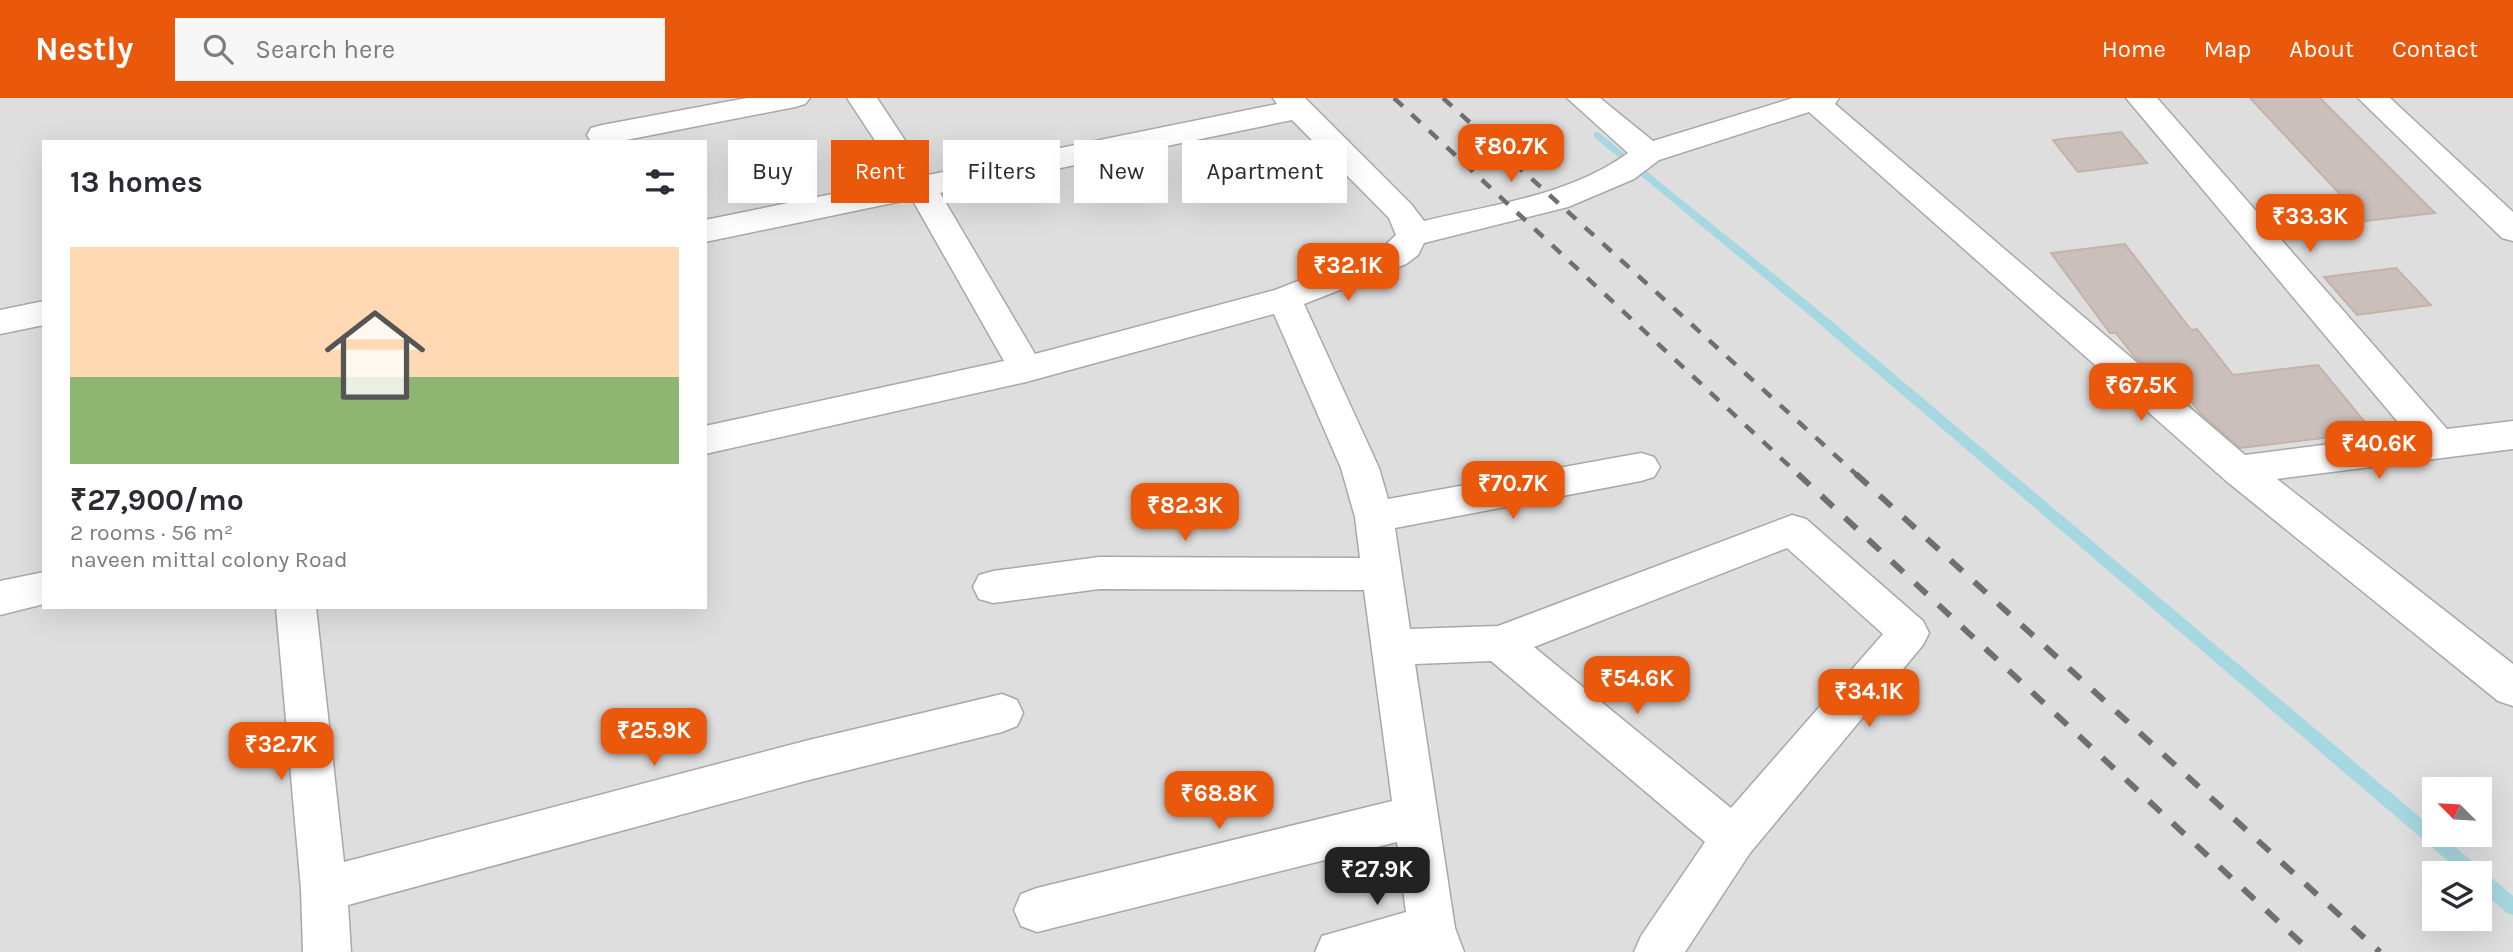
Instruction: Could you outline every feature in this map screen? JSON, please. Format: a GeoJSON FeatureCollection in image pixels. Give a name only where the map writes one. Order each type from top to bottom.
{"type":"FeatureCollection","features":[{"type":"Feature","properties":{"kind":"street"},"geometry":{"type":"LineString","coordinates":[[602,135],[795,98]]}},
{"type":"Feature","properties":{"kind":"street"},"geometry":{"type":"LineString","coordinates":[[862,98],[890,140]]}},
{"type":"Feature","properties":{"kind":"street"},"geometry":{"type":"LineString","coordinates":[[1582,98],[1637,161]]}},
{"type":"Feature","properties":{"kind":"street"},"geometry":{"type":"LineString","coordinates":[[2141,98],[2438,445]]}},
{"type":"Feature","properties":{"kind":"street"},"geometry":{"type":"LineString","coordinates":[[2373,98],[2511,226]]}},
{"type":"Feature","properties":{"kind":"street"},"geometry":{"type":"LineString","coordinates":[[1412,235],[1557,200],[1637,161],[1820,100],[2238,470],[2513,688]]}},
{"type":"Feature","properties":{"kind":"street"},"geometry":{"type":"LineString","coordinates":[[707,440],[1026,369],[1285,299],[1394,256],[1405,247],[1412,235],[1409,223],[1401,211],[1293,103],[929,184]]}},
{"type":"Feature","properties":{"kind":"street"},"geometry":{"type":"LineString","coordinates":[[929,202],[1026,369]]}},
{"type":"Feature","properties":{"kind":"street"},"geometry":{"type":"LineString","coordinates":[[707,231],[839,203]]}},
{"type":"Feature","properties":{"kind":"street"},"geometry":{"type":"LineString","coordinates":[[1285,299],[1360,468],[1374,517],[1436,940],[1339,952]]}},
{"type":"Feature","properties":{"kind":"street"},"geometry":{"type":"LineString","coordinates":[[0,322],[42,313]]}},
{"type":"Feature","properties":{"kind":"street"},"geometry":{"type":"LineString","coordinates":[[2238,470],[2513,435]]}},
{"type":"Feature","properties":{"kind":"street"},"geometry":{"type":"LineString","coordinates":[[1374,517],[1641,467]]}},
{"type":"Feature","properties":{"kind":"street"},"geometry":{"type":"LineString","coordinates":[[1392,647],[1499,643],[1792,530],[1909,633],[1734,838],[1658,952]]}},
{"type":"Feature","properties":{"kind":"street"},"geometry":{"type":"LineString","coordinates":[[993,587],[1099,573],[1382,574]]}},
{"type":"Feature","properties":{"kind":"street"},"geometry":{"type":"LineString","coordinates":[[0,597],[42,588]]}},
{"type":"Feature","properties":{"kind":"street"},"geometry":{"type":"LineString","coordinates":[[296,609],[324,889],[327,952]]}},
{"type":"Feature","properties":{"kind":"street"},"geometry":{"type":"LineString","coordinates":[[1499,643],[1734,838]]}},
{"type":"Feature","properties":{"kind":"street"},"geometry":{"type":"LineString","coordinates":[[324,889],[1002,713]]}},
{"type":"Feature","properties":{"kind":"street"},"geometry":{"type":"LineString","coordinates":[[1037,910],[1417,816]]}},
{"type":"Feature","properties":{"kind":"shaded area"},"geometry":{"type":"Polygon","coordinates":[[[0,98],[2513,98],[2513,952],[0,952],[0,98]]]}},
{"type":"Feature","properties":{"kind":"building"},"geometry":{"type":"Polygon","coordinates":[[[2250,98],[2320,98],[2435,213],[2365,221],[2250,98]]]}},
{"type":"Feature","properties":{"kind":"building"},"geometry":{"type":"Polygon","coordinates":[[[2121,132],[2147,163],[2078,172],[2053,140],[2121,132]]]}},
{"type":"Feature","properties":{"kind":"building"},"geometry":{"type":"Polygon","coordinates":[[[2125,244],[2191,330],[2197,329],[2233,375],[2318,365],[2373,432],[2240,448],[2200,413],[2173,376],[2159,378],[2134,356],[2116,333],[2110,333],[2051,253],[2125,244]]]}},
{"type":"Feature","properties":{"kind":"building"},"geometry":{"type":"Polygon","coordinates":[[[2396,268],[2431,305],[2357,315],[2324,277],[2396,268]]]}},
{"type":"Feature","properties":{"kind":"waterway"},"geometry":{"type":"LineString","coordinates":[[1598,135],[1813,312],[2460,861]]}},
{"type":"Feature","properties":{"kind":"waterway"},"geometry":{"type":"LineString","coordinates":[[2492,889],[2513,907]]}},
{"type":"Feature","properties":{"kind":"railway"},"geometry":{"type":"LineString","coordinates":[[1394,98],[1800,476]]}},
{"type":"Feature","properties":{"kind":"railway"},"geometry":{"type":"LineString","coordinates":[[1443,98],[1858,476]]}},
{"type":"Feature","properties":{"kind":"railway"},"geometry":{"type":"LineString","coordinates":[[1798,474],[2311,952]]}},
{"type":"Feature","properties":{"kind":"railway"},"geometry":{"type":"LineString","coordinates":[[1856,474],[2380,952]]}}]}
